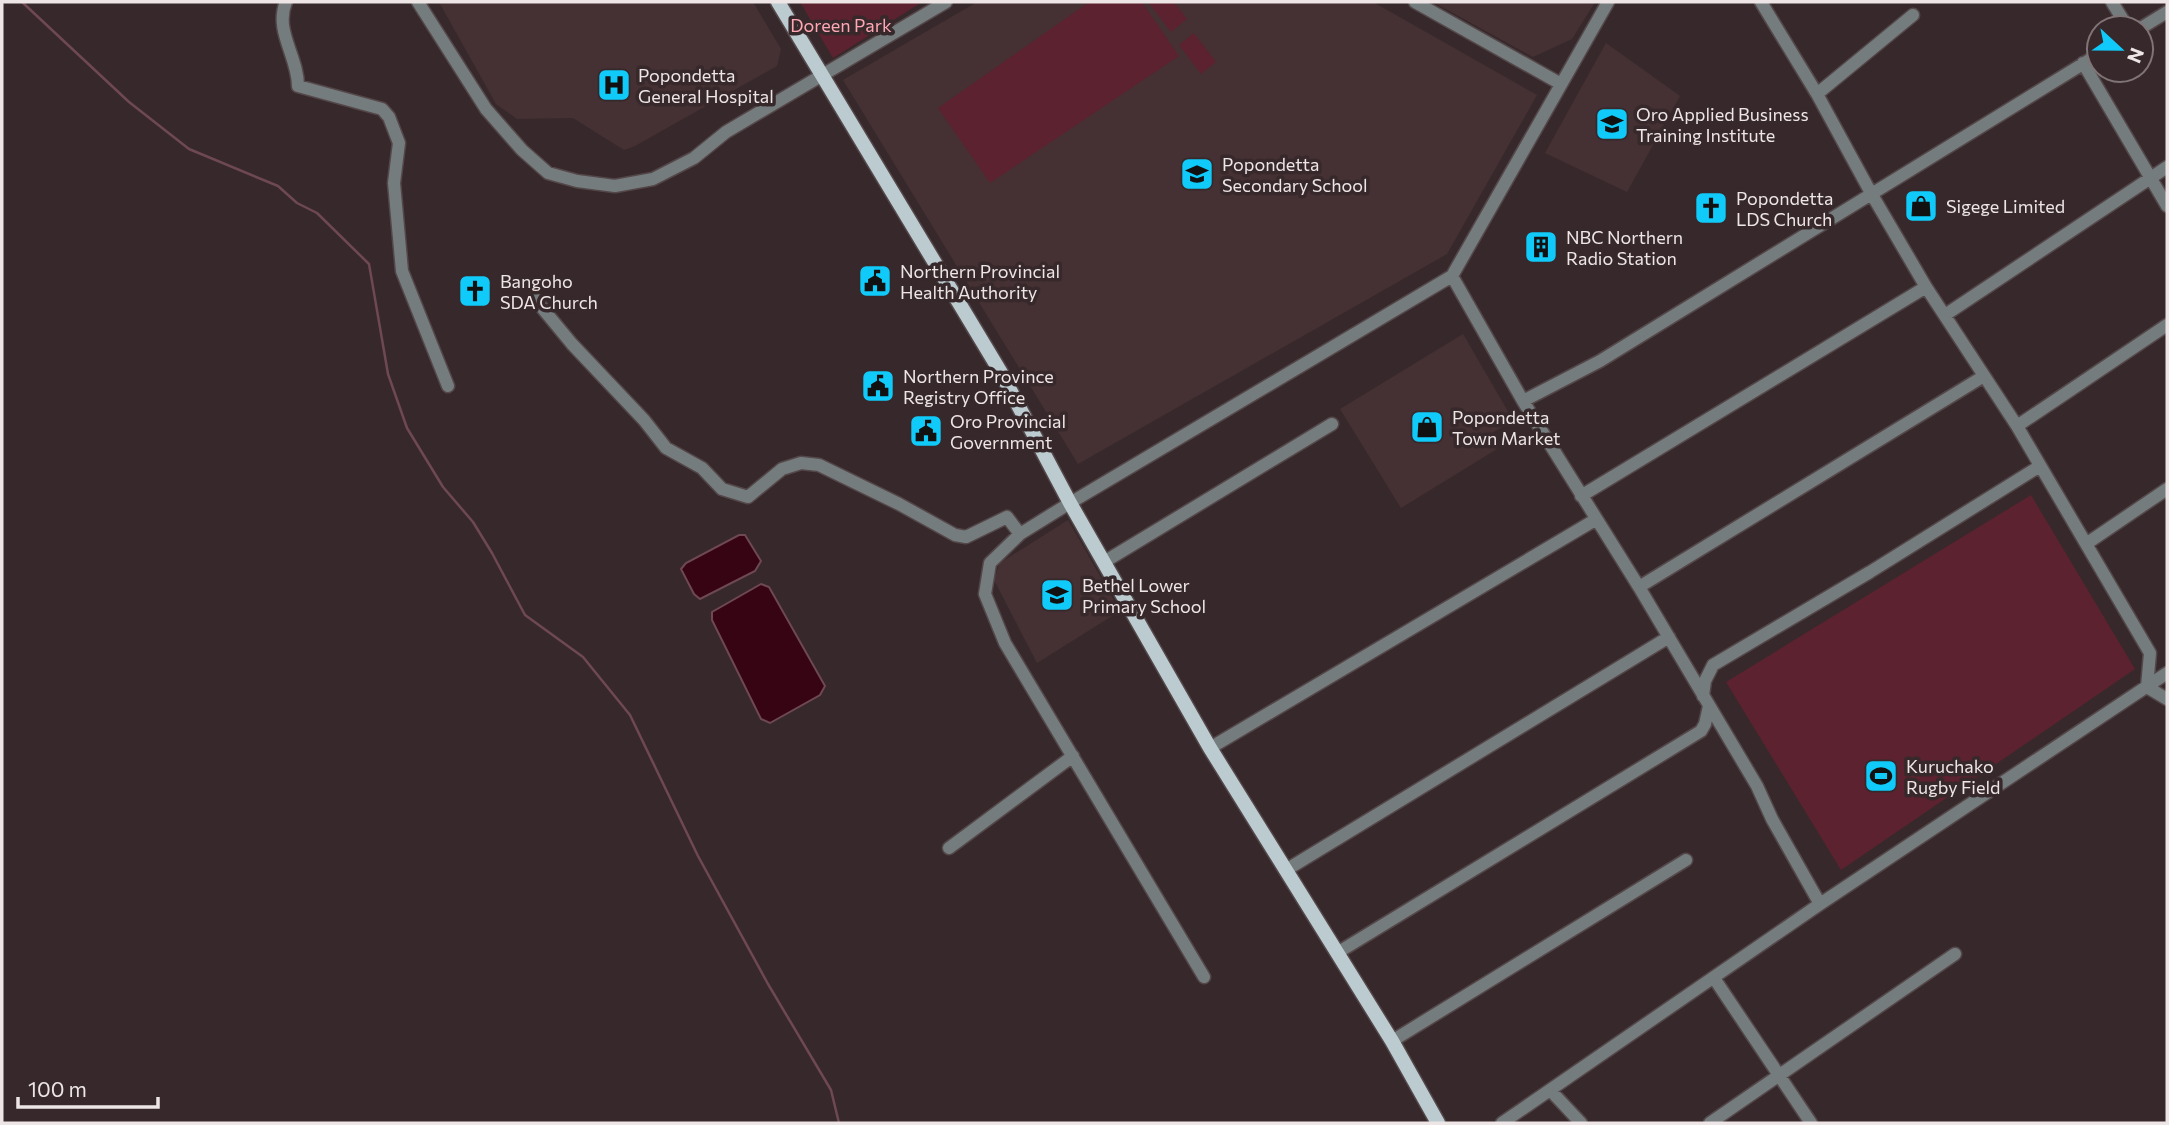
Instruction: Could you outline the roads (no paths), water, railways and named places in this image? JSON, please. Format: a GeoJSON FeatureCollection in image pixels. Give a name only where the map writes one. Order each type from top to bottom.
{"type":"FeatureCollection","features":[{"type":"Feature","properties":{"kind":"main road"},"geometry":{"type":"LineString","coordinates":[[778,2],[1000,371],[1070,503],[1210,748],[1392,1041],[1438,1123]]}},
{"type":"Feature","properties":{"kind":"street"},"geometry":{"type":"LineString","coordinates":[[286,2],[281,23],[296,67],[298,86],[382,110],[389,117],[399,143],[394,183],[402,271],[448,386]]}},
{"type":"Feature","properties":{"kind":"street"},"geometry":{"type":"LineString","coordinates":[[418,2],[486,109],[522,150],[548,173],[577,181],[615,186],[653,178],[694,158],[726,132],[946,2]]}},
{"type":"Feature","properties":{"kind":"street"},"geometry":{"type":"LineString","coordinates":[[1415,2],[1561,83]]}},
{"type":"Feature","properties":{"kind":"street"},"geometry":{"type":"LineString","coordinates":[[1204,977],[1005,643],[985,594],[990,563],[1020,534],[1452,276],[1608,2]]}},
{"type":"Feature","properties":{"kind":"street"},"geometry":{"type":"LineString","coordinates":[[1761,2],[1817,94],[1871,194],[1926,287],[2017,426],[2150,653],[2147,687]]}},
{"type":"Feature","properties":{"kind":"street"},"geometry":{"type":"LineString","coordinates":[[1817,94],[1913,15]]}},
{"type":"Feature","properties":{"kind":"street"},"geometry":{"type":"LineString","coordinates":[[1523,401],[1600,360],[2083,63],[2167,206]]}},
{"type":"Feature","properties":{"kind":"street"},"geometry":{"type":"LineString","coordinates":[[1945,315],[2167,167]]}},
{"type":"Feature","properties":{"kind":"street"},"geometry":{"type":"LineString","coordinates":[[1452,276],[1523,401],[1726,733],[1820,904]]}},
{"type":"Feature","properties":{"kind":"street"},"geometry":{"type":"LineString","coordinates":[[1581,496],[1926,287]]}},
{"type":"Feature","properties":{"kind":"street"},"geometry":{"type":"LineString","coordinates":[[534,298],[572,344],[644,419],[666,448],[702,468],[722,489],[748,497],[782,470],[801,463],[819,465],[900,504],[955,535],[966,537],[1007,517],[1020,534]]}},
{"type":"Feature","properties":{"kind":"street"},"geometry":{"type":"LineString","coordinates":[[2017,426],[2167,325]]}},
{"type":"Feature","properties":{"kind":"street"},"geometry":{"type":"LineString","coordinates":[[1639,587],[1984,376]]}},
{"type":"Feature","properties":{"kind":"street"},"geometry":{"type":"LineString","coordinates":[[1104,562],[1332,425]]}},
{"type":"Feature","properties":{"kind":"street"},"geometry":{"type":"LineString","coordinates":[[1682,660],[1699,667],[1713,665],[1870,572],[2040,466]]}},
{"type":"Feature","properties":{"kind":"street"},"geometry":{"type":"LineString","coordinates":[[2086,544],[2167,489]]}},
{"type":"Feature","properties":{"kind":"street"},"geometry":{"type":"LineString","coordinates":[[1210,748],[1595,520]]}},
{"type":"Feature","properties":{"kind":"street"},"geometry":{"type":"LineString","coordinates":[[1286,870],[1669,637]]}},
{"type":"Feature","properties":{"kind":"street"},"geometry":{"type":"LineString","coordinates":[[1337,953],[1701,731],[1705,724],[1705,681],[1713,665]]}},
{"type":"Feature","properties":{"kind":"street"},"geometry":{"type":"LineString","coordinates":[[1502,1123],[1820,904],[2167,673]]}},
{"type":"Feature","properties":{"kind":"street"},"geometry":{"type":"LineString","coordinates":[[2147,687],[2167,699]]}},
{"type":"Feature","properties":{"kind":"street"},"geometry":{"type":"LineString","coordinates":[[1701,731],[1726,733]]}},
{"type":"Feature","properties":{"kind":"street"},"geometry":{"type":"LineString","coordinates":[[949,848],[1073,756]]}},
{"type":"Feature","properties":{"kind":"street"},"geometry":{"type":"LineString","coordinates":[[1392,1041],[1686,860]]}},
{"type":"Feature","properties":{"kind":"street"},"geometry":{"type":"LineString","coordinates":[[1710,1123],[1955,954]]}},
{"type":"Feature","properties":{"kind":"street"},"geometry":{"type":"LineString","coordinates":[[1714,978],[1811,1123]]}},
{"type":"Feature","properties":{"kind":"street"},"geometry":{"type":"LineString","coordinates":[[1551,1091],[1581,1123]]}},
{"type":"Feature","properties":{"kind":"waterway"},"geometry":{"type":"LineString","coordinates":[[22,2],[129,102],[189,149],[278,186],[297,203],[317,213],[369,264],[388,374],[407,428],[443,487],[473,522],[525,615],[583,657],[630,715],[698,856],[768,984],[831,1090],[839,1123]]}},
{"type":"Feature","properties":{"kind":"place","name":"Popondetta General Hospital"},"geometry":{"type":"Point","coordinates":[614,85]}},
{"type":"Feature","properties":{"kind":"place","name":"Oro Applied Business Training Institute"},"geometry":{"type":"Point","coordinates":[1612,124]}},
{"type":"Feature","properties":{"kind":"place","name":"Popondetta Secondary School"},"geometry":{"type":"Point","coordinates":[1197,174]}},
{"type":"Feature","properties":{"kind":"place","name":"Sigege Limited"},"geometry":{"type":"Point","coordinates":[1921,206]}},
{"type":"Feature","properties":{"kind":"place","name":"Popondetta LDS Church"},"geometry":{"type":"Point","coordinates":[1711,208]}},
{"type":"Feature","properties":{"kind":"place","name":"NBC Northern Radio Station"},"geometry":{"type":"Point","coordinates":[1541,247]}},
{"type":"Feature","properties":{"kind":"place","name":"Northern Provincial Health Authority"},"geometry":{"type":"Point","coordinates":[875,281]}},
{"type":"Feature","properties":{"kind":"place","name":"Bangoho SDA Church"},"geometry":{"type":"Point","coordinates":[475,291]}},
{"type":"Feature","properties":{"kind":"place","name":"Northern Province Registry Office"},"geometry":{"type":"Point","coordinates":[878,386]}},
{"type":"Feature","properties":{"kind":"place","name":"Popondetta Town Market"},"geometry":{"type":"Point","coordinates":[1427,427]}},
{"type":"Feature","properties":{"kind":"place","name":"Oro Provincial Government"},"geometry":{"type":"Point","coordinates":[926,431]}},
{"type":"Feature","properties":{"kind":"place","name":"Bethel Lower Primary School"},"geometry":{"type":"Point","coordinates":[1057,595]}},
{"type":"Feature","properties":{"kind":"place","name":"Kuruchako Rugby Field"},"geometry":{"type":"Point","coordinates":[1881,776]}},
{"type":"Feature","properties":{"kind":"park label","name":"Doreen Park"},"geometry":{"type":"Point","coordinates":[841,25]}}]}
